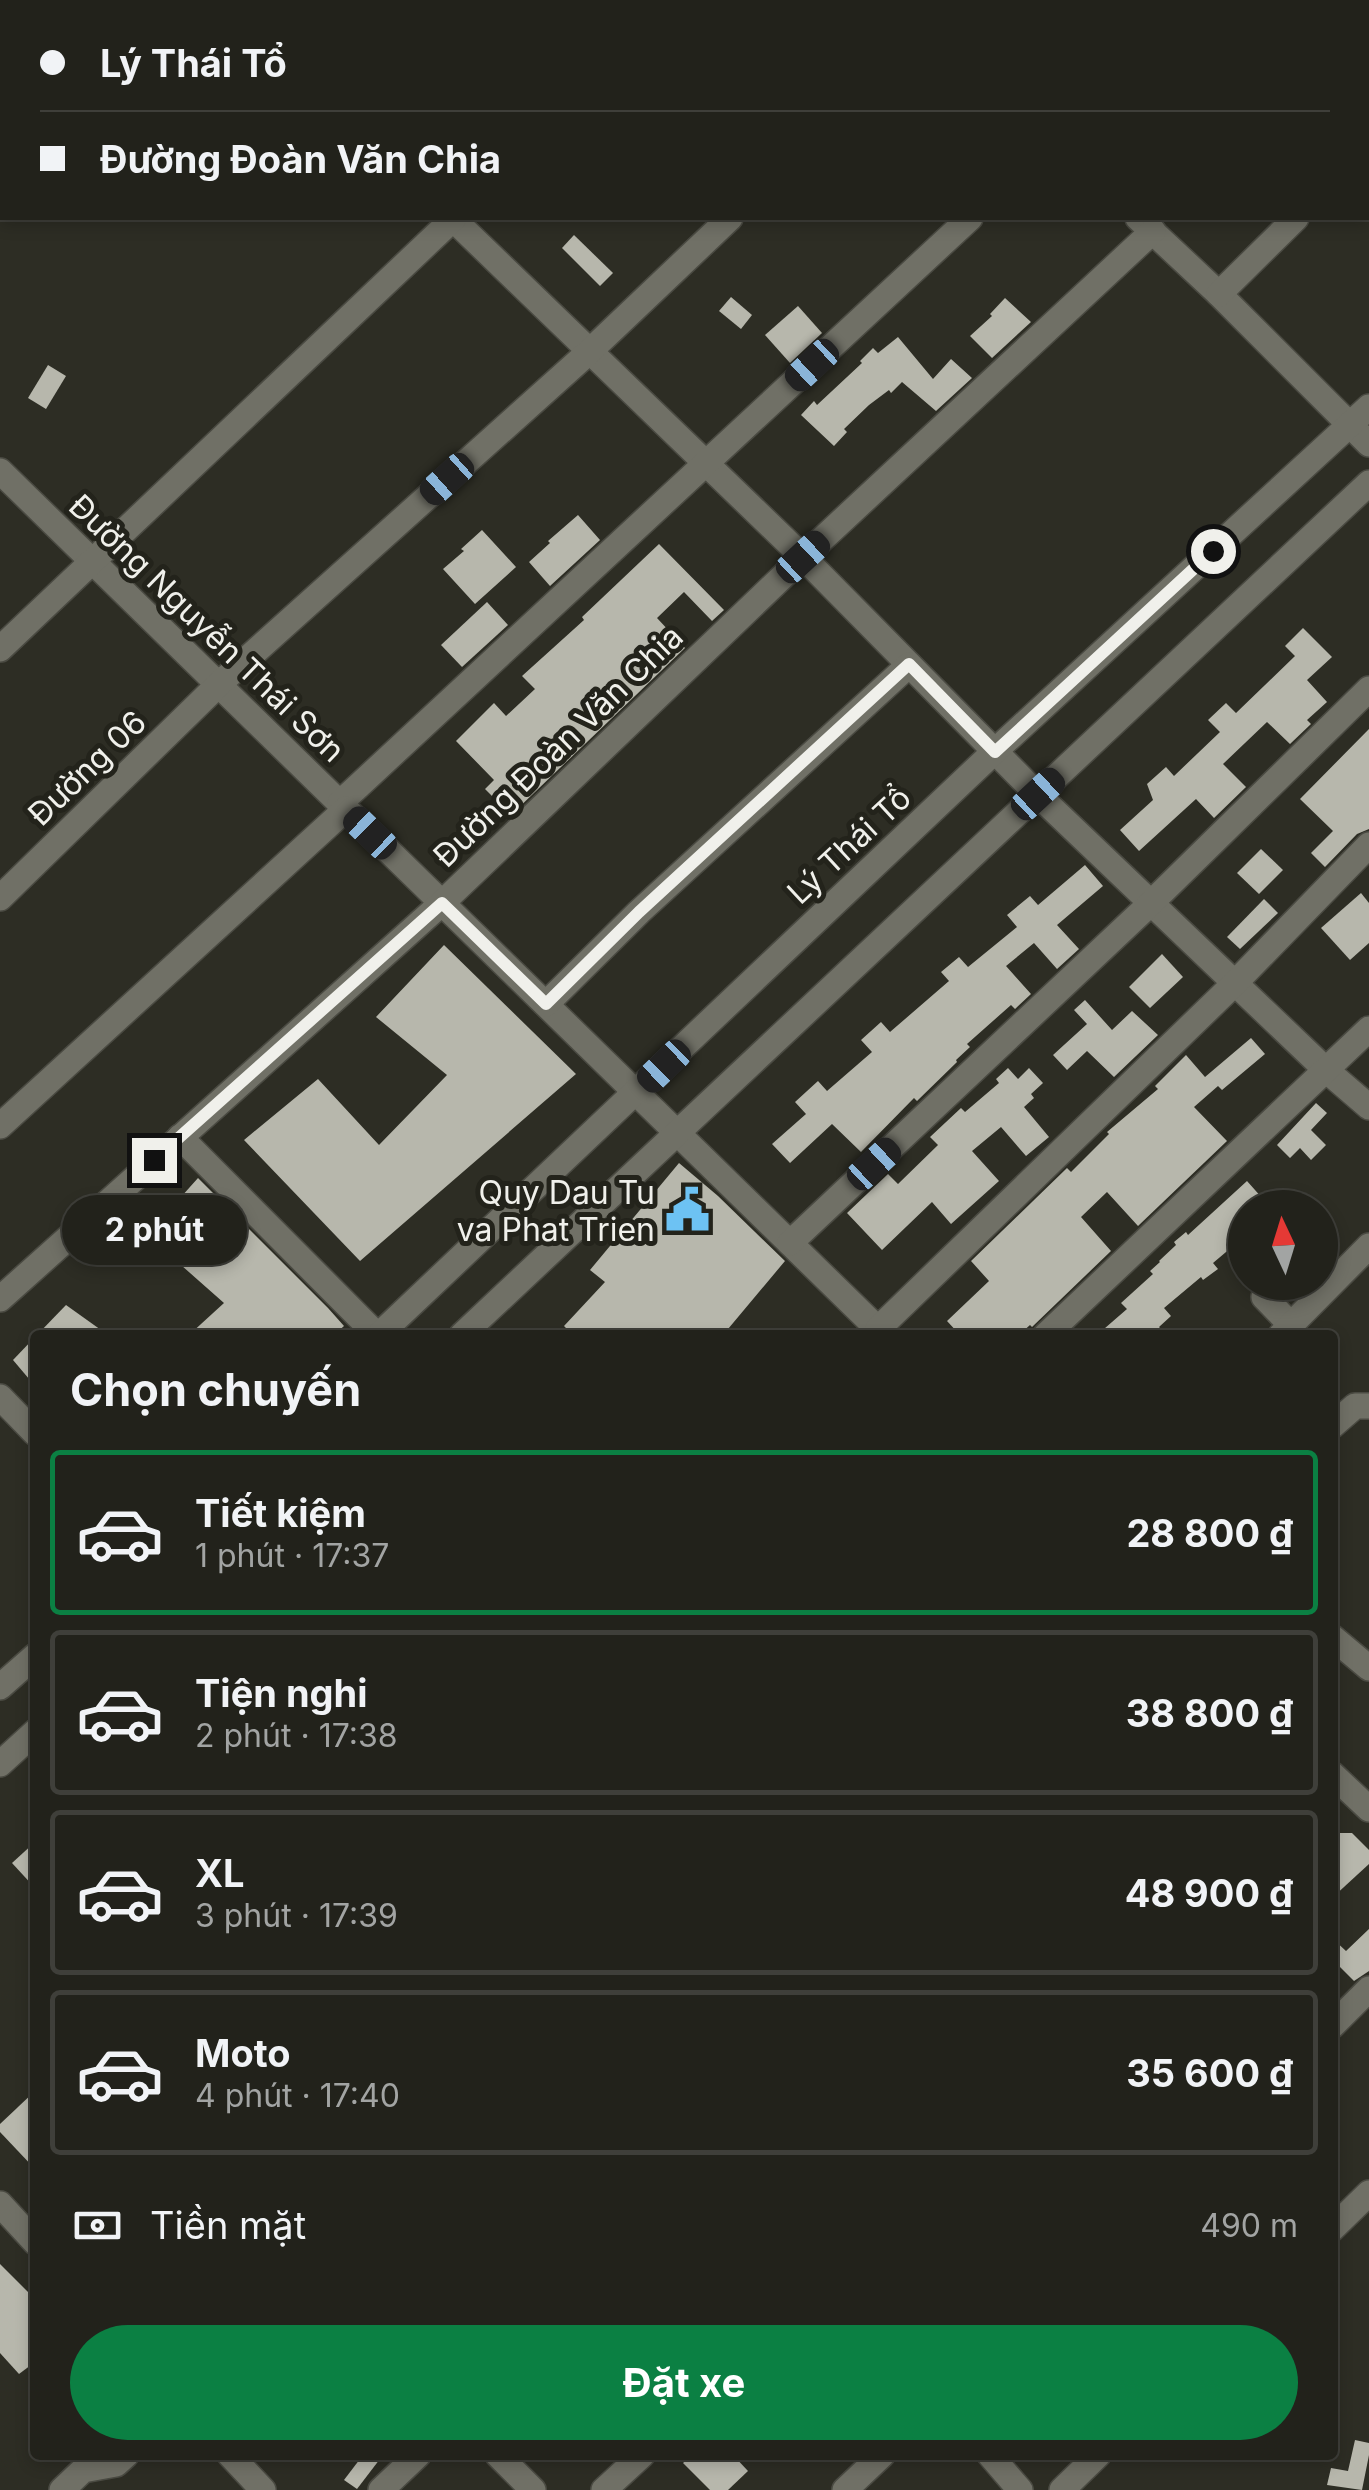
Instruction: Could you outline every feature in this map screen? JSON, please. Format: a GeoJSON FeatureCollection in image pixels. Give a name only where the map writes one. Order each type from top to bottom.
{"type":"FeatureCollection","features":[{"type":"Feature","properties":{"kind":"street"},"geometry":{"type":"LineString","coordinates":[[0,649],[451,220]]}},
{"type":"Feature","properties":{"kind":"street"},"geometry":{"type":"LineString","coordinates":[[455,220],[803,557],[1038,794],[1326,1070],[1369,1106]]}},
{"type":"Feature","properties":{"kind":"street","name":"Đường 06"},"geometry":{"type":"LineString","coordinates":[[0,898],[219,684],[590,351],[728,220]]}},
{"type":"Feature","properties":{"kind":"street"},"geometry":{"type":"LineString","coordinates":[[0,1126],[968,220]]}},
{"type":"Feature","properties":{"kind":"street"},"geometry":{"type":"LineString","coordinates":[[1219,294],[1294,220]]}},
{"type":"Feature","properties":{"kind":"street"},"geometry":{"type":"LineString","coordinates":[[1145,224],[1369,444]]}},
{"type":"Feature","properties":{"kind":"street","name":"Đường Đoàn Văn Chia"},"geometry":{"type":"LineString","coordinates":[[0,1299],[442,903],[1145,224]]}},
{"type":"Feature","properties":{"kind":"street","name":"Lý Thái Tổ"},"geometry":{"type":"LineString","coordinates":[[383,1330],[995,752],[1369,408]]}},
{"type":"Feature","properties":{"kind":"street","name":"Đường Nguyễn Thái Sơn"},"geometry":{"type":"LineString","coordinates":[[0,470],[790,1243],[871,1330]]}},
{"type":"Feature","properties":{"kind":"street"},"geometry":{"type":"LineString","coordinates":[[467,1330],[1369,484]]}},
{"type":"Feature","properties":{"kind":"street"},"geometry":{"type":"LineString","coordinates":[[546,1004],[639,912],[909,664]]}},
{"type":"Feature","properties":{"kind":"street"},"geometry":{"type":"LineString","coordinates":[[790,1243],[1152,903],[1369,689]]}},
{"type":"Feature","properties":{"kind":"street"},"geometry":{"type":"LineString","coordinates":[[871,1330],[1235,983],[1369,845]]}},
{"type":"Feature","properties":{"kind":"street"},"geometry":{"type":"LineString","coordinates":[[1051,1330],[1369,1029]]}},
{"type":"Feature","properties":{"kind":"street"},"geometry":{"type":"LineString","coordinates":[[180,1137],[373,1330]]}},
{"type":"Feature","properties":{"kind":"street"},"geometry":{"type":"LineString","coordinates":[[1266,1300],[1286,1330],[1369,1246]]}},
{"type":"Feature","properties":{"kind":"street"},"geometry":{"type":"LineString","coordinates":[[0,1397],[30,1427]]}},
{"type":"Feature","properties":{"kind":"street"},"geometry":{"type":"LineString","coordinates":[[1338,1421],[1355,1406],[1369,1406]]}},
{"type":"Feature","properties":{"kind":"street"},"geometry":{"type":"LineString","coordinates":[[1338,1641],[1369,1668]]}},
{"type":"Feature","properties":{"kind":"street"},"geometry":{"type":"LineString","coordinates":[[0,1687],[30,1660]]}},
{"type":"Feature","properties":{"kind":"street"},"geometry":{"type":"LineString","coordinates":[[0,1764],[30,1737]]}},
{"type":"Feature","properties":{"kind":"street"},"geometry":{"type":"LineString","coordinates":[[1338,1787],[1369,1809]]}},
{"type":"Feature","properties":{"kind":"street"},"geometry":{"type":"LineString","coordinates":[[1338,2020],[1369,1989]]}},
{"type":"Feature","properties":{"kind":"street"},"geometry":{"type":"LineString","coordinates":[[1338,2223],[1369,2193]]}},
{"type":"Feature","properties":{"kind":"street"},"geometry":{"type":"LineString","coordinates":[[0,2204],[30,2237]]}},
{"type":"Feature","properties":{"kind":"street"},"geometry":{"type":"LineString","coordinates":[[62,2490],[85,2462],[116,2464],[120,2460]]}},
{"type":"Feature","properties":{"kind":"street"},"geometry":{"type":"LineString","coordinates":[[235,2460],[263,2490]]}},
{"type":"Feature","properties":{"kind":"street"},"geometry":{"type":"LineString","coordinates":[[382,2490],[413,2460]]}},
{"type":"Feature","properties":{"kind":"street"},"geometry":{"type":"LineString","coordinates":[[503,2460],[533,2490]]}},
{"type":"Feature","properties":{"kind":"street"},"geometry":{"type":"LineString","coordinates":[[604,2490],[637,2460]]}},
{"type":"Feature","properties":{"kind":"street"},"geometry":{"type":"LineString","coordinates":[[845,2490],[877,2460]]}},
{"type":"Feature","properties":{"kind":"street"},"geometry":{"type":"LineString","coordinates":[[994,2460],[1020,2490]]}},
{"type":"Feature","properties":{"kind":"street"},"geometry":{"type":"LineString","coordinates":[[1062,2490],[1093,2460]]}},
{"type":"Feature","properties":{"kind":"building"},"geometry":{"type":"Polygon","coordinates":[[[574,235],[613,273],[600,286],[562,248],[574,235]]]}},
{"type":"Feature","properties":{"kind":"building"},"geometry":{"type":"Polygon","coordinates":[[[731,297],[752,315],[741,329],[719,311],[731,297]]]}},
{"type":"Feature","properties":{"kind":"building"},"geometry":{"type":"Polygon","coordinates":[[[1005,298],[1031,322],[992,358],[970,336],[1005,298]]]}},
{"type":"Feature","properties":{"kind":"building"},"geometry":{"type":"Polygon","coordinates":[[[798,306],[822,333],[790,363],[765,335],[798,306]]]}},
{"type":"Feature","properties":{"kind":"building"},"geometry":{"type":"Polygon","coordinates":[[[898,337],[933,379],[951,359],[972,378],[936,411],[902,382],[869,405],[844,429],[847,432],[834,446],[801,415],[814,401],[817,405],[873,348],[878,353],[898,337]]]}},
{"type":"Feature","properties":{"kind":"building"},"geometry":{"type":"Polygon","coordinates":[[[48,365],[66,376],[46,409],[28,398],[48,365]]]}},
{"type":"Feature","properties":{"kind":"building"},"geometry":{"type":"Polygon","coordinates":[[[578,515],[600,540],[550,586],[529,562],[578,515]]]}},
{"type":"Feature","properties":{"kind":"building"},"geometry":{"type":"Polygon","coordinates":[[[482,530],[516,567],[475,604],[443,569],[482,530]]]}},
{"type":"Feature","properties":{"kind":"building"},"geometry":{"type":"Polygon","coordinates":[[[659,544],[724,610],[712,621],[684,592],[657,618],[685,648],[511,815],[485,789],[494,780],[456,741],[494,703],[506,716],[535,689],[522,676],[659,544]]]}},
{"type":"Feature","properties":{"kind":"building"},"geometry":{"type":"Polygon","coordinates":[[[487,602],[508,625],[462,667],[441,645],[487,602]]]}},
{"type":"Feature","properties":{"kind":"building"},"geometry":{"type":"Polygon","coordinates":[[[1303,628],[1332,657],[1307,680],[1327,702],[1307,720],[1311,724],[1290,744],[1267,722],[1223,764],[1246,787],[1214,818],[1196,799],[1139,851],[1120,830],[1153,800],[1147,784],[1166,767],[1174,776],[1220,732],[1208,720],[1226,703],[1236,713],[1295,656],[1285,646],[1303,628]]]}},
{"type":"Feature","properties":{"kind":"building"},"geometry":{"type":"Polygon","coordinates":[[[1369,729],[1369,829],[1357,834],[1325,867],[1311,853],[1333,831],[1300,799],[1369,729]]]}},
{"type":"Feature","properties":{"kind":"building"},"geometry":{"type":"Polygon","coordinates":[[[1261,849],[1283,870],[1259,894],[1237,873],[1261,849]]]}},
{"type":"Feature","properties":{"kind":"building"},"geometry":{"type":"Polygon","coordinates":[[[1085,865],[1103,886],[1057,925],[1079,949],[1057,969],[1034,943],[1006,966],[1031,994],[1015,1009],[1011,1005],[967,1044],[970,1047],[957,1062],[917,1101],[914,1098],[861,1152],[832,1124],[790,1163],[772,1144],[806,1114],[795,1102],[818,1081],[827,1091],[872,1052],[861,1040],[881,1022],[890,1032],[949,981],[941,972],[959,957],[968,967],[1017,927],[1007,915],[1030,896],[1038,905],[1085,865]]]}},
{"type":"Feature","properties":{"kind":"building"},"geometry":{"type":"Polygon","coordinates":[[[1361,893],[1369,903],[1369,943],[1350,960],[1321,928],[1361,893]]]}},
{"type":"Feature","properties":{"kind":"building"},"geometry":{"type":"Polygon","coordinates":[[[1264,899],[1278,913],[1240,949],[1227,937],[1264,899]]]}},
{"type":"Feature","properties":{"kind":"building"},"geometry":{"type":"Polygon","coordinates":[[[444,945],[576,1074],[360,1261],[244,1140],[318,1079],[379,1145],[447,1075],[376,1017],[444,945]]]}},
{"type":"Feature","properties":{"kind":"building"},"geometry":{"type":"Polygon","coordinates":[[[1162,954],[1183,977],[1150,1008],[1129,987],[1162,954]]]}},
{"type":"Feature","properties":{"kind":"building"},"geometry":{"type":"Polygon","coordinates":[[[1085,1000],[1112,1030],[1132,1011],[1158,1035],[1114,1077],[1087,1051],[1067,1070],[1053,1055],[1087,1024],[1074,1010],[1085,1000]]]}},
{"type":"Feature","properties":{"kind":"building"},"geometry":{"type":"Polygon","coordinates":[[[1251,1038],[1265,1054],[1222,1090],[1218,1086],[1194,1107],[1227,1141],[1138,1226],[1107,1192],[1081,1217],[1111,1251],[1032,1327],[955,1330],[947,1321],[989,1281],[971,1261],[1067,1168],[1071,1172],[1107,1132],[1158,1089],[1155,1086],[1186,1055],[1205,1077],[1251,1038]]]}},
{"type":"Feature","properties":{"kind":"building"},"geometry":{"type":"Polygon","coordinates":[[[1008,1068],[1018,1079],[1029,1068],[1043,1083],[1024,1107],[1049,1137],[1026,1156],[1001,1127],[972,1151],[999,1181],[951,1224],[932,1202],[882,1250],[847,1213],[888,1174],[898,1184],[938,1145],[930,1137],[961,1108],[965,1112],[999,1083],[996,1079],[1008,1068]]]}},
{"type":"Feature","properties":{"kind":"building"},"geometry":{"type":"Polygon","coordinates":[[[1316,1103],[1327,1113],[1311,1130],[1326,1145],[1311,1160],[1300,1148],[1290,1158],[1277,1145],[1316,1103]]]}},
{"type":"Feature","properties":{"kind":"building","name":"Quy Dau Tu va Phat Trien"},"geometry":{"type":"Polygon","coordinates":[[[679,1163],[785,1261],[727,1330],[568,1330],[564,1326],[605,1282],[590,1270],[679,1163]]]}},
{"type":"Feature","properties":{"kind":"building"},"geometry":{"type":"Polygon","coordinates":[[[198,1178],[344,1326],[340,1330],[194,1330],[224,1303],[147,1235],[198,1178]]]}},
{"type":"Feature","properties":{"kind":"building"},"geometry":{"type":"Polygon","coordinates":[[[1247,1181],[1255,1190],[1237,1190],[1247,1181]]]}},
{"type":"Feature","properties":{"kind":"building"},"geometry":{"type":"Polygon","coordinates":[[[1228,1198],[1228,1250],[1213,1263],[1218,1269],[1203,1280],[1201,1277],[1164,1308],[1171,1316],[1159,1327],[1162,1330],[1103,1330],[1127,1309],[1121,1303],[1153,1274],[1150,1271],[1186,1232],[1188,1235],[1228,1198]]]}},
{"type":"Feature","properties":{"kind":"building"},"geometry":{"type":"Polygon","coordinates":[[[66,1305],[101,1330],[42,1330],[66,1305]]]}},
{"type":"Feature","properties":{"kind":"building"},"geometry":{"type":"Polygon","coordinates":[[[30,1342],[30,1380],[13,1360],[30,1342]]]}},
{"type":"Feature","properties":{"kind":"building"},"geometry":{"type":"Polygon","coordinates":[[[1338,1833],[1352,1833],[1369,1850],[1369,1864],[1338,1892],[1338,1833]]]}},
{"type":"Feature","properties":{"kind":"building"},"geometry":{"type":"Polygon","coordinates":[[[30,1847],[30,1883],[12,1863],[30,1847]]]}},
{"type":"Feature","properties":{"kind":"building"},"geometry":{"type":"Polygon","coordinates":[[[1369,1929],[1369,1971],[1354,1981],[1338,1965],[1338,1944],[1346,1951],[1369,1929]]]}},
{"type":"Feature","properties":{"kind":"building"},"geometry":{"type":"Polygon","coordinates":[[[30,2096],[30,2164],[0,2132],[0,2124],[30,2096]]]}},
{"type":"Feature","properties":{"kind":"building"},"geometry":{"type":"Polygon","coordinates":[[[0,2264],[30,2294],[30,2366],[19,2374],[0,2353],[0,2264]]]}},
{"type":"Feature","properties":{"kind":"building"},"geometry":{"type":"Polygon","coordinates":[[[1355,2440],[1369,2443],[1362,2490],[1327,2485],[1331,2468],[1348,2471],[1355,2440]]]}},
{"type":"Feature","properties":{"kind":"building"},"geometry":{"type":"Polygon","coordinates":[[[359,2460],[379,2460],[357,2489],[344,2480],[359,2460]]]}},
{"type":"Feature","properties":{"kind":"building"},"geometry":{"type":"Polygon","coordinates":[[[738,2460],[748,2471],[728,2490],[710,2490],[683,2463],[738,2460]]]}},
{"type":"Feature","properties":{"kind":"place","name":"Quy Dau Tu va Phat Trien"},"geometry":{"type":"Point","coordinates":[688,1210]}},
{"type":"Feature","properties":{"kind":"route"},"geometry":{"type":"LineString","coordinates":[[154,1160],[442,903],[546,1004],[639,912],[909,664],[995,752],[1213,551]]}}]}
